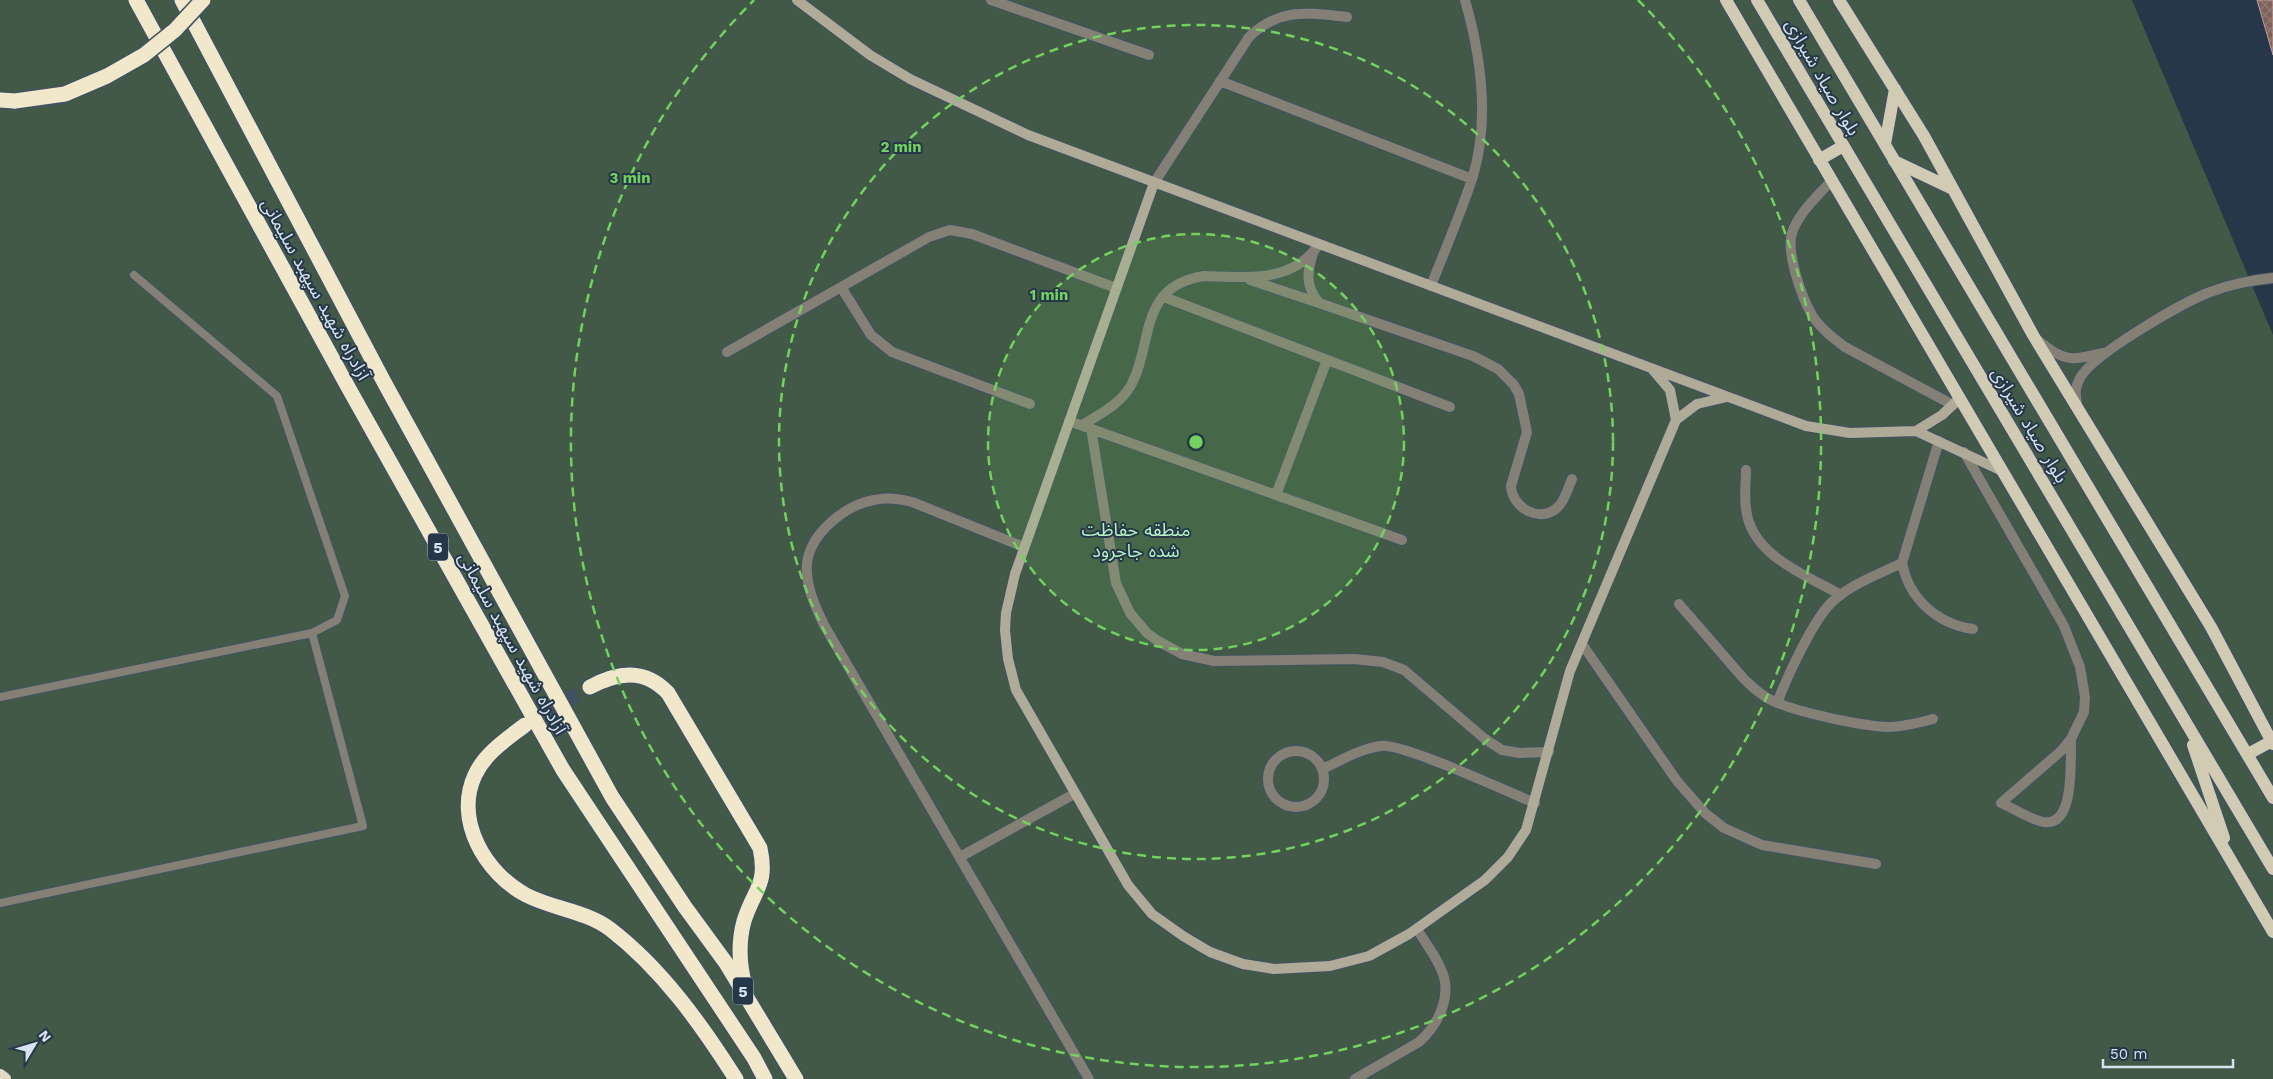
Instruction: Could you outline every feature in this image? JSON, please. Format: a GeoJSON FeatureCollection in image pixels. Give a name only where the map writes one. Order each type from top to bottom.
{"type":"FeatureCollection","features":[{"type":"Feature","properties":{"kind":"highway","name":"آزادراه شهید سپهبد سلیمانی"},"geometry":{"type":"LineString","coordinates":[[136,0],[343,378],[563,770],[754,1058],[766,1079]]}},
{"type":"Feature","properties":{"kind":"highway","name":"آزادراه شهید سپهبد سلیمانی"},"geometry":{"type":"LineString","coordinates":[[182,0],[384,382],[612,797],[685,907],[726,963],[796,1079]]}},
{"type":"Feature","properties":{"kind":"highway"},"geometry":{"type":"LineString","coordinates":[[7,101],[65,94],[107,76],[144,55],[176,30],[203,0]]}},
{"type":"Feature","properties":{"kind":"highway"},"geometry":{"type":"LineString","coordinates":[[590,688],[606,679],[627,675],[652,679],[661,685],[668,693],[760,848],[763,873],[745,919],[740,944],[740,968],[748,1000]]}},
{"type":"Feature","properties":{"kind":"highway"},"geometry":{"type":"LineString","coordinates":[[526,725],[488,756],[475,774],[470,787],[467,811],[480,849],[495,870],[524,894],[603,924],[648,963],[671,988],[736,1079]]}},
{"type":"Feature","properties":{"kind":"highway"},"geometry":{"type":"LineString","coordinates":[[0,1076],[4,1079]]}},
{"type":"Feature","properties":{"kind":"main road"},"geometry":{"type":"LineString","coordinates":[[798,0],[870,55],[910,79],[1028,135],[1316,248],[1431,286],[1806,426],[1829,431],[1869,434],[1916,431],[2000,470]]}},
{"type":"Feature","properties":{"kind":"main road"},"geometry":{"type":"LineString","coordinates":[[1726,0],[1832,181],[1956,402],[2000,470],[2273,932]]}},
{"type":"Feature","properties":{"kind":"main road","name":"بلوار صیاد شیرازی"},"geometry":{"type":"LineString","coordinates":[[1757,0],[2273,869]]}},
{"type":"Feature","properties":{"kind":"main road","name":"بلوار صیاد شیرازی"},"geometry":{"type":"LineString","coordinates":[[1799,0],[2273,798]]}},
{"type":"Feature","properties":{"kind":"main road"},"geometry":{"type":"LineString","coordinates":[[1839,0],[1924,136],[2033,335],[2211,627],[2272,743],[2248,754]]}},
{"type":"Feature","properties":{"kind":"main road"},"geometry":{"type":"LineString","coordinates":[[1884,144],[1895,89]]}},
{"type":"Feature","properties":{"kind":"main road"},"geometry":{"type":"LineString","coordinates":[[1819,160],[1843,146]]}},
{"type":"Feature","properties":{"kind":"main road"},"geometry":{"type":"LineString","coordinates":[[1894,161],[1953,189]]}},
{"type":"Feature","properties":{"kind":"main road"},"geometry":{"type":"LineString","coordinates":[[1154,183],[1015,574],[1006,613],[1005,644],[1011,675],[1025,708],[1113,862],[1140,901],[1152,914],[1183,936],[1227,959],[1243,964],[1274,969],[1330,966],[1369,956],[1417,929],[1460,900],[1498,868],[1526,830],[1549,752],[1566,684],[1676,420],[1697,404],[1727,397]]}},
{"type":"Feature","properties":{"kind":"main road"},"geometry":{"type":"LineString","coordinates":[[1650,368],[1670,390],[1676,420]]}},
{"type":"Feature","properties":{"kind":"main road"},"geometry":{"type":"LineString","coordinates":[[1916,431],[1942,415],[1956,402]]}},
{"type":"Feature","properties":{"kind":"main road"},"geometry":{"type":"LineString","coordinates":[[2184,719],[2231,861]]}},
{"type":"Feature","properties":{"kind":"street"},"geometry":{"type":"LineString","coordinates":[[990,0],[1149,55]]}},
{"type":"Feature","properties":{"kind":"street"},"geometry":{"type":"LineString","coordinates":[[1431,286],[1472,179],[1478,152],[1482,103],[1477,57],[1465,0]]}},
{"type":"Feature","properties":{"kind":"street"},"geometry":{"type":"LineString","coordinates":[[1154,183],[1248,36],[1260,26],[1275,18],[1304,13],[1347,17]]}},
{"type":"Feature","properties":{"kind":"street"},"geometry":{"type":"LineString","coordinates":[[1220,80],[1472,179]]}},
{"type":"Feature","properties":{"kind":"street"},"geometry":{"type":"LineString","coordinates":[[1832,181],[1805,209],[1792,235],[1790,247],[1795,271],[1812,315],[1830,336],[1845,347],[1956,402]]}},
{"type":"Feature","properties":{"kind":"street"},"geometry":{"type":"LineString","coordinates":[[727,352],[939,232],[955,230],[972,234],[1116,288]]}},
{"type":"Feature","properties":{"kind":"street"},"geometry":{"type":"LineString","coordinates":[[1087,427],[1130,387],[1148,326],[1164,297],[1176,286],[1194,278],[1270,277],[1308,258],[1316,248]]}},
{"type":"Feature","properties":{"kind":"street"},"geometry":{"type":"LineString","coordinates":[[1316,248],[1307,276],[1312,294],[1319,302]]}},
{"type":"Feature","properties":{"kind":"street"},"geometry":{"type":"LineString","coordinates":[[1242,278],[1319,302],[1473,356],[1498,369],[1514,385],[1519,394],[1527,432],[1511,486],[1512,495],[1521,508],[1538,513],[1553,511],[1564,499],[1572,478]]}},
{"type":"Feature","properties":{"kind":"street"},"geometry":{"type":"LineString","coordinates":[[2078,408],[2075,391],[2080,376],[2104,353],[2178,306],[2210,292],[2273,278]]}},
{"type":"Feature","properties":{"kind":"street"},"geometry":{"type":"LineString","coordinates":[[841,287],[872,335],[892,352],[1030,404]]}},
{"type":"Feature","properties":{"kind":"street"},"geometry":{"type":"LineString","coordinates":[[1164,297],[1450,407]]}},
{"type":"Feature","properties":{"kind":"street"},"geometry":{"type":"LineString","coordinates":[[2033,335],[2054,353],[2073,360],[2104,353]]}},
{"type":"Feature","properties":{"kind":"street"},"geometry":{"type":"LineString","coordinates":[[1276,494],[1327,360]]}},
{"type":"Feature","properties":{"kind":"street"},"geometry":{"type":"LineString","coordinates":[[1069,421],[1402,540]]}},
{"type":"Feature","properties":{"kind":"street"},"geometry":{"type":"LineString","coordinates":[[1087,427],[1116,582],[1123,601],[1134,618],[1158,642],[1182,654],[1214,661],[1370,660],[1395,665],[1415,677],[1494,745],[1511,752],[1549,752]]}},
{"type":"Feature","properties":{"kind":"street"},"geometry":{"type":"LineString","coordinates":[[1939,441],[1902,562],[1905,578],[1911,589],[1933,613],[1956,627],[1973,629]]}},
{"type":"Feature","properties":{"kind":"street"},"geometry":{"type":"LineString","coordinates":[[1964,452],[2064,626],[2080,667],[2085,697],[2084,712],[2071,739],[2060,752],[2001,803],[2045,823],[2057,819],[2065,810],[2069,798],[2071,739]]}},
{"type":"Feature","properties":{"kind":"street"},"geometry":{"type":"LineString","coordinates":[[1746,470],[1746,508],[1749,523],[1756,537],[1766,550],[1779,559],[1841,595]]}},
{"type":"Feature","properties":{"kind":"street"},"geometry":{"type":"LineString","coordinates":[[1024,547],[912,502],[886,499],[863,503],[838,516],[821,534],[808,561],[808,584],[824,626],[1090,1079]]}},
{"type":"Feature","properties":{"kind":"street"},"geometry":{"type":"LineString","coordinates":[[1777,702],[1819,616],[1841,595],[1902,562]]}},
{"type":"Feature","properties":{"kind":"street"},"geometry":{"type":"LineString","coordinates":[[1679,604],[1744,679],[1756,690],[1788,707],[1874,725],[1905,726],[1933,719]]}},
{"type":"Feature","properties":{"kind":"street"},"geometry":{"type":"LineString","coordinates":[[1582,644],[1677,781],[1705,813],[1724,828],[1762,844],[1876,864]]}},
{"type":"Feature","properties":{"kind":"street"},"geometry":{"type":"LineString","coordinates":[[1322,769],[1371,748],[1387,745],[1409,752],[1535,803]]}},
{"type":"Feature","properties":{"kind":"street"},"geometry":{"type":"LineString","coordinates":[[1291,751],[1310,754],[1317,760],[1322,769],[1323,787],[1312,802],[1303,806],[1295,806],[1278,800],[1269,785],[1271,768],[1275,760],[1291,751]]}},
{"type":"Feature","properties":{"kind":"street"},"geometry":{"type":"LineString","coordinates":[[960,857],[1074,794]]}},
{"type":"Feature","properties":{"kind":"street"},"geometry":{"type":"LineString","coordinates":[[1355,1079],[1419,1042],[1428,1034],[1438,1019],[1444,1000],[1444,977],[1417,929]]}},
{"type":"Feature","properties":{"kind":"lane"},"geometry":{"type":"LineString","coordinates":[[0,697],[312,633],[337,620],[345,596],[276,396],[134,275]]}},
{"type":"Feature","properties":{"kind":"lane"},"geometry":{"type":"LineString","coordinates":[[0,903],[363,826],[312,633]]}},
{"type":"Feature","properties":{"kind":"green space","name":"منطقه حفاظت شده جاجرود"},"geometry":{"type":"Polygon","coordinates":[[[0,0],[2132,0],[2273,335],[2273,1079],[0,1079],[0,0]]]}},
{"type":"Feature","properties":{"kind":"building"},"geometry":{"type":"Polygon","coordinates":[[[2257,0],[2273,0],[2273,55],[2257,0]]]}},
{"type":"Feature","properties":{"kind":"tunnel"},"geometry":{"type":"LineString","coordinates":[[525,725],[590,687]]}}]}
